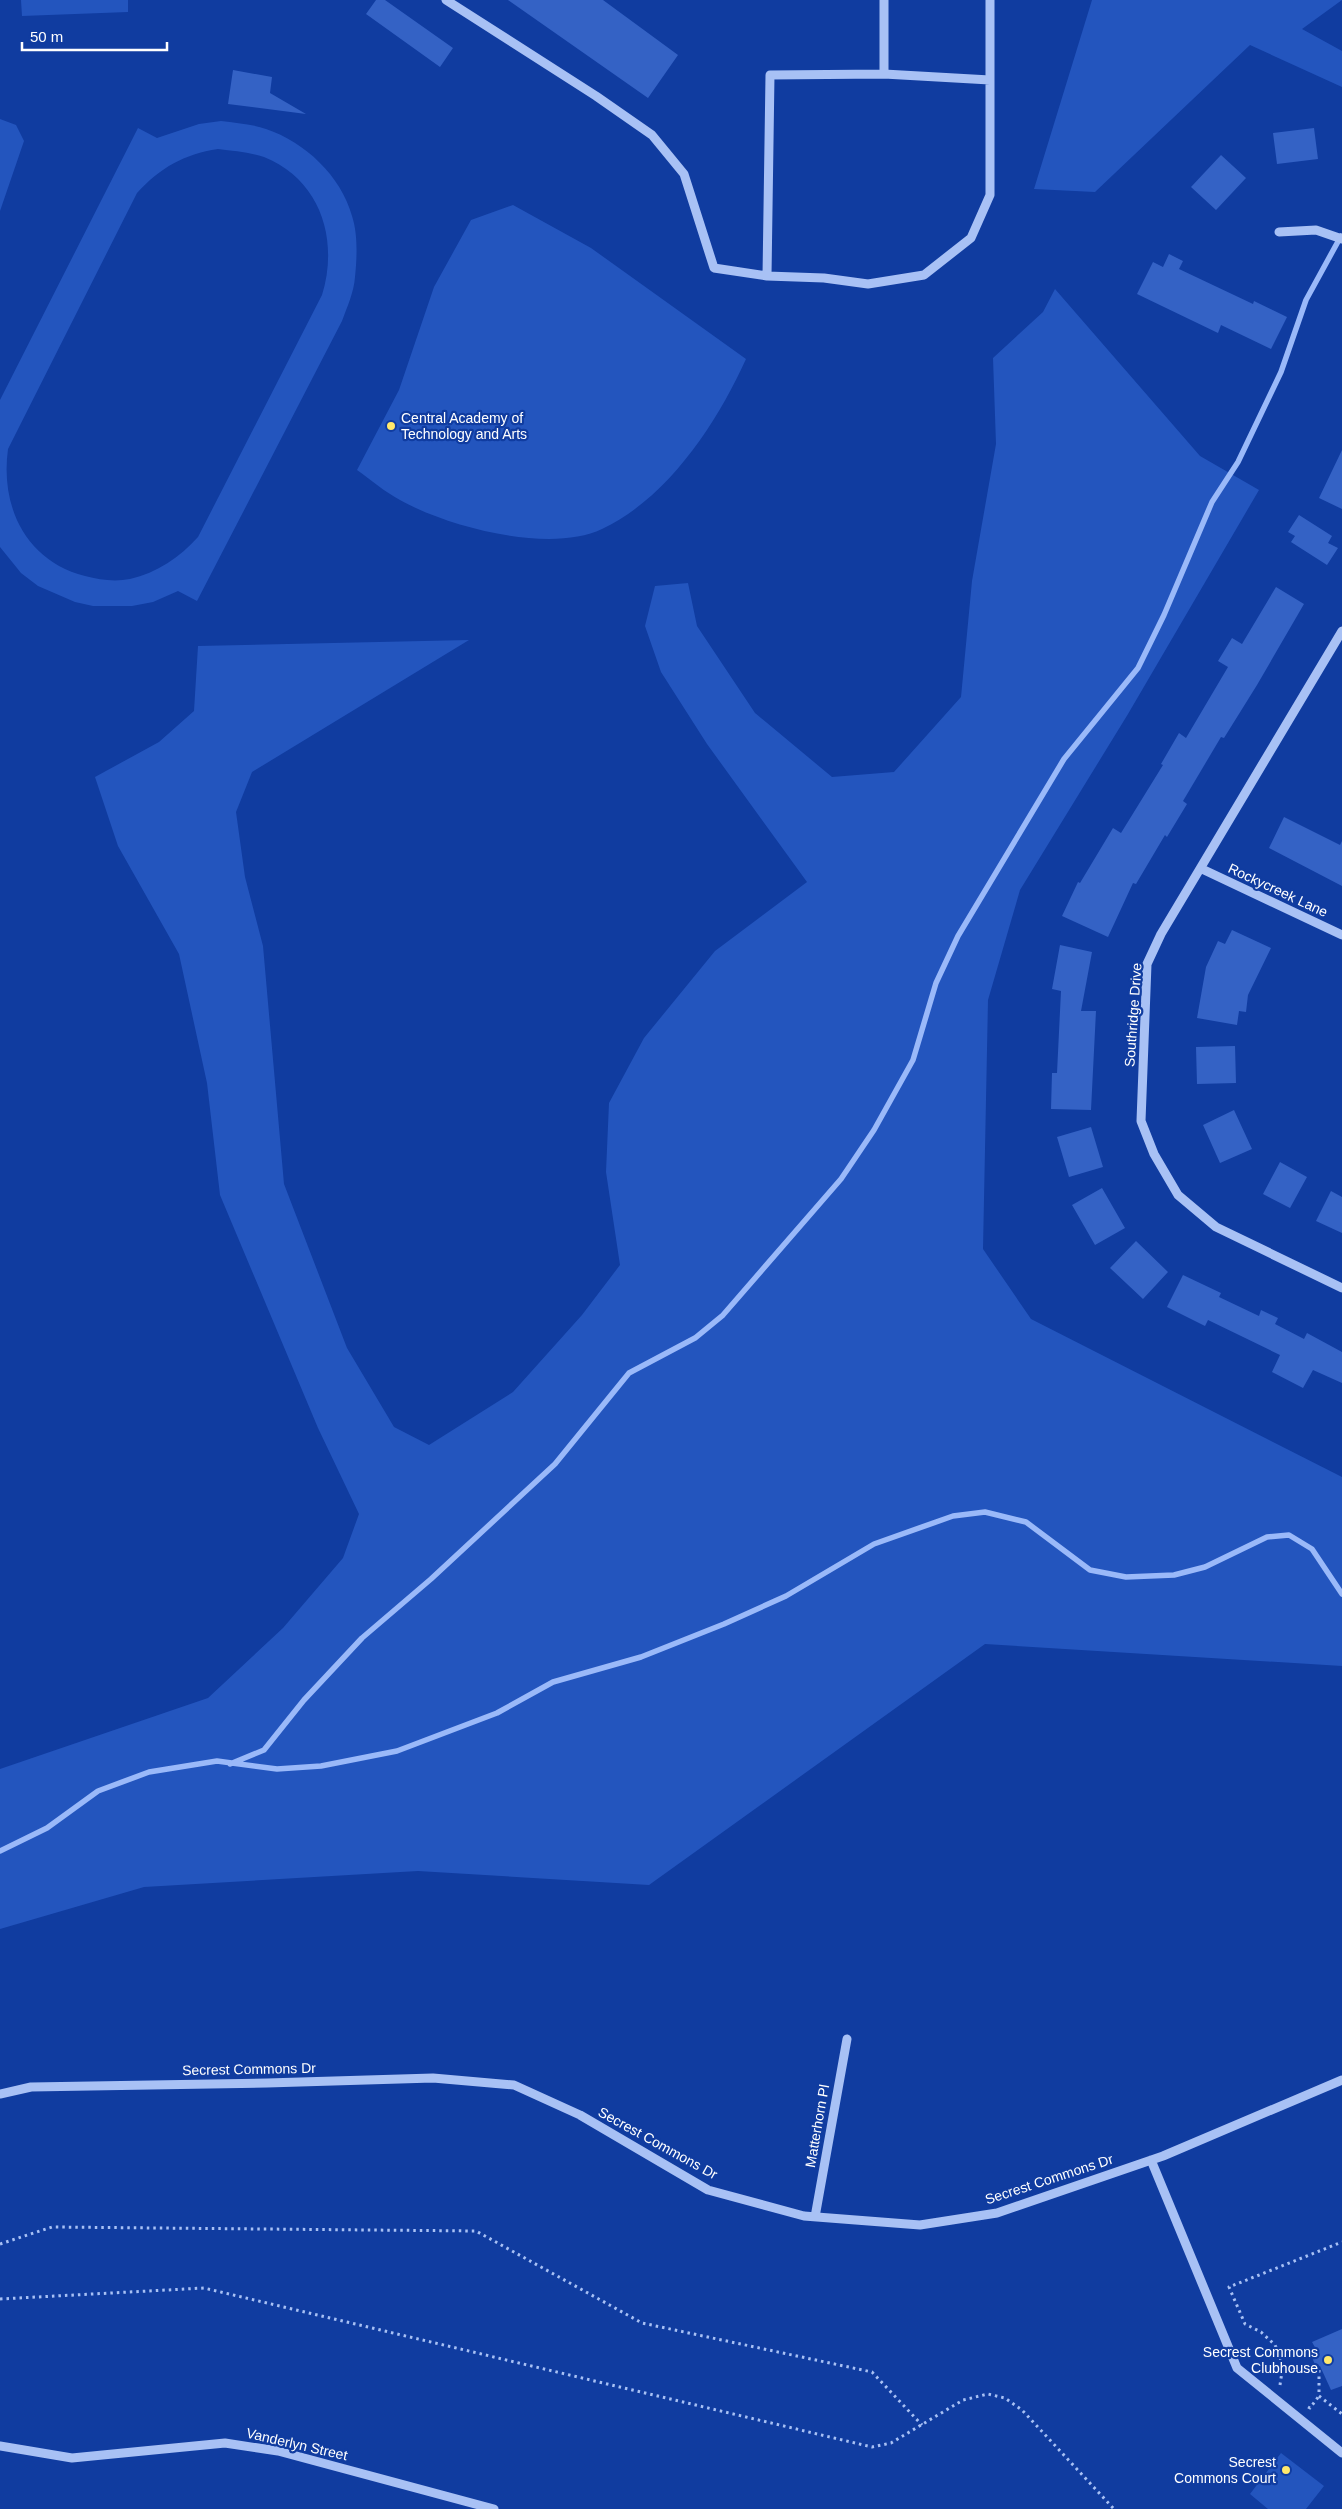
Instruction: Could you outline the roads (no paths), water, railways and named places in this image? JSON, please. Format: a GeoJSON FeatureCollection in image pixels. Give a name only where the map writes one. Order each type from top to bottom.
{"type":"FeatureCollection","features":[{"type":"Feature","properties":{"kind":"street"},"geometry":{"type":"LineString","coordinates":[[446,0],[596,96],[652,135],[684,174],[714,268],[767,276],[824,278],[868,284],[924,275],[971,238],[990,195],[990,0]]}},
{"type":"Feature","properties":{"kind":"street"},"geometry":{"type":"LineString","coordinates":[[884,0],[884,74]]}},
{"type":"Feature","properties":{"kind":"street"},"geometry":{"type":"LineString","coordinates":[[767,276],[770,75],[884,74],[990,80]]}},
{"type":"Feature","properties":{"kind":"street"},"geometry":{"type":"LineString","coordinates":[[1279,232],[1316,230],[1342,239]]}},
{"type":"Feature","properties":{"kind":"street","name":"Southridge Drive"},"geometry":{"type":"LineString","coordinates":[[1342,631],[1202,869],[1161,934],[1147,964],[1142,1121],[1154,1154],[1178,1195],[1216,1227],[1342,1288]]}},
{"type":"Feature","properties":{"kind":"street","name":"Rockycreek Lane"},"geometry":{"type":"LineString","coordinates":[[1202,869],[1342,935]]}},
{"type":"Feature","properties":{"kind":"street","name":"Matterhorn Pl"},"geometry":{"type":"LineString","coordinates":[[814,2217],[847,2039]]}},
{"type":"Feature","properties":{"kind":"street","name":"Secrest Commons Dr"},"geometry":{"type":"LineString","coordinates":[[0,2094],[31,2086],[267,2083],[433,2078],[514,2085],[580,2115],[708,2190],[804,2216],[920,2225],[997,2213],[1151,2160],[1342,2080]]}},
{"type":"Feature","properties":{"kind":"street"},"geometry":{"type":"LineString","coordinates":[[1151,2160],[1237,2368],[1342,2453]]}},
{"type":"Feature","properties":{"kind":"street","name":"Vanderlyn Street"},"geometry":{"type":"LineString","coordinates":[[0,2446],[72,2458],[224,2443],[278,2451],[494,2509]]}},
{"type":"Feature","properties":{"kind":"waterway"},"geometry":{"type":"LineString","coordinates":[[230,1764],[264,1750],[304,1700],[362,1638],[431,1579],[555,1464],[629,1373],[695,1338],[723,1315],[841,1179],[874,1130],[913,1060],[936,983],[958,936],[1064,759],[1138,668],[1164,615],[1212,502],[1238,462],[1281,372],[1306,300],[1341,236]]}},
{"type":"Feature","properties":{"kind":"waterway"},"geometry":{"type":"LineString","coordinates":[[0,1851],[47,1828],[98,1791],[149,1772],[217,1761],[277,1769],[321,1766],[397,1751],[497,1713],[553,1682],[641,1657],[724,1624],[786,1596],[874,1544],[953,1516],[985,1512],[1026,1522],[1090,1570],[1126,1577],[1174,1575],[1205,1567],[1267,1537],[1289,1535],[1312,1549],[1342,1594]]}},
{"type":"Feature","properties":{"kind":"place","name":"Central Academy of Technology and Arts"},"geometry":{"type":"Point","coordinates":[391,426]}},
{"type":"Feature","properties":{"kind":"place","name":"Secrest Commons Clubhouse"},"geometry":{"type":"Point","coordinates":[1328,2360]}},
{"type":"Feature","properties":{"kind":"place","name":"Secrest Commons Court"},"geometry":{"type":"Point","coordinates":[1286,2470]}}]}
